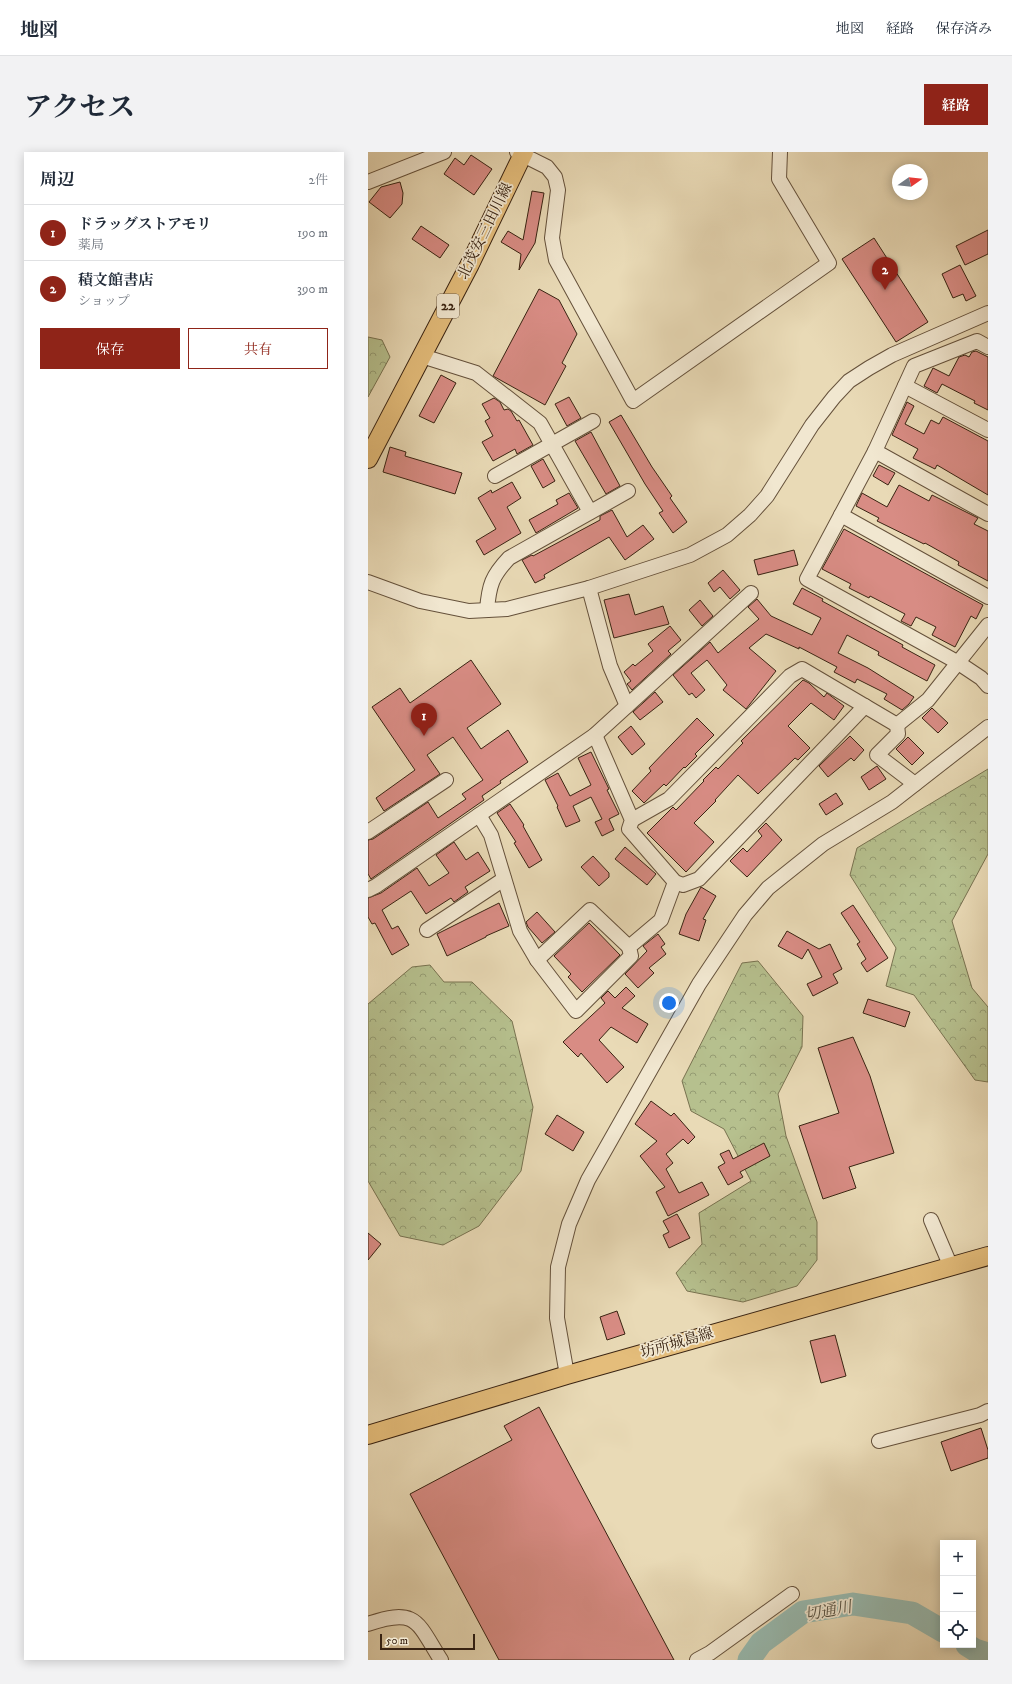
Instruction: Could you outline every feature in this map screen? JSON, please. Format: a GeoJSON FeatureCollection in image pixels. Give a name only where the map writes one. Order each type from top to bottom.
{"type":"FeatureCollection","features":[{"type":"Feature","properties":{"kind":"main road","name":"北茂安三田川線"},"geometry":{"type":"LineString","coordinates":[[368,459],[470,264],[522,153]]}},
{"type":"Feature","properties":{"kind":"main road","name":"坊所城島線"},"geometry":{"type":"LineString","coordinates":[[368,1435],[567,1375],[988,1256]]}},
{"type":"Feature","properties":{"kind":"street"},"geometry":{"type":"LineString","coordinates":[[368,182],[444,152]]}},
{"type":"Feature","properties":{"kind":"street"},"geometry":{"type":"LineString","coordinates":[[522,153],[547,167],[555,177],[558,190],[552,238],[556,260],[633,401],[829,263],[779,179],[780,152]]}},
{"type":"Feature","properties":{"kind":"street"},"geometry":{"type":"LineString","coordinates":[[368,582],[420,601],[469,611],[507,609],[589,588],[690,554],[727,535],[767,496],[812,425],[834,396],[850,381],[892,355],[988,313]]}},
{"type":"Feature","properties":{"kind":"street"},"geometry":{"type":"LineString","coordinates":[[988,347],[977,340],[914,366],[875,451],[807,579],[958,662],[981,678],[988,686]]}},
{"type":"Feature","properties":{"kind":"street"},"geometry":{"type":"LineString","coordinates":[[422,356],[476,373],[540,423],[590,512]]}},
{"type":"Feature","properties":{"kind":"street"},"geometry":{"type":"LineString","coordinates":[[905,386],[988,430]]}},
{"type":"Feature","properties":{"kind":"street"},"geometry":{"type":"LineString","coordinates":[[495,476],[593,421]]}},
{"type":"Feature","properties":{"kind":"street"},"geometry":{"type":"LineString","coordinates":[[875,451],[988,514]]}},
{"type":"Feature","properties":{"kind":"street"},"geometry":{"type":"LineString","coordinates":[[487,610],[489,590],[497,571],[509,558],[628,491]]}},
{"type":"Feature","properties":{"kind":"street"},"geometry":{"type":"LineString","coordinates":[[841,515],[988,597]]}},
{"type":"Feature","properties":{"kind":"street"},"geometry":{"type":"LineString","coordinates":[[589,588],[610,666],[627,706]]}},
{"type":"Feature","properties":{"kind":"street"},"geometry":{"type":"LineString","coordinates":[[368,890],[376,886],[595,735],[751,593]]}},
{"type":"Feature","properties":{"kind":"street"},"geometry":{"type":"LineString","coordinates":[[897,725],[928,700],[988,625]]}},
{"type":"Feature","properties":{"kind":"street"},"geometry":{"type":"LineString","coordinates":[[632,820],[669,799],[790,676],[802,669],[897,725]]}},
{"type":"Feature","properties":{"kind":"street"},"geometry":{"type":"LineString","coordinates":[[595,735],[632,820],[629,829],[675,882],[683,885],[699,879],[865,706]]}},
{"type":"Feature","properties":{"kind":"street"},"geometry":{"type":"LineString","coordinates":[[897,725],[898,734],[877,755],[915,784]]}},
{"type":"Feature","properties":{"kind":"street"},"geometry":{"type":"LineString","coordinates":[[567,1375],[557,1318],[558,1267],[569,1224],[588,1180],[699,984],[745,915],[768,888],[823,844],[892,802],[988,727]]}},
{"type":"Feature","properties":{"kind":"street"},"geometry":{"type":"LineString","coordinates":[[368,832],[446,780]]}},
{"type":"Feature","properties":{"kind":"street"},"geometry":{"type":"LineString","coordinates":[[479,815],[491,835],[520,931],[537,960],[576,1011],[631,956],[629,947],[590,910],[537,960]]}},
{"type":"Feature","properties":{"kind":"street"},"geometry":{"type":"LineString","coordinates":[[427,930],[504,879]]}},
{"type":"Feature","properties":{"kind":"street"},"geometry":{"type":"LineString","coordinates":[[629,947],[661,920],[675,882]]}},
{"type":"Feature","properties":{"kind":"street"},"geometry":{"type":"LineString","coordinates":[[931,1220],[951,1266]]}},
{"type":"Feature","properties":{"kind":"street"},"geometry":{"type":"LineString","coordinates":[[880,1441],[980,1415],[988,1411]]}},
{"type":"Feature","properties":{"kind":"street"},"geometry":{"type":"LineString","coordinates":[[697,1660],[710,1653],[792,1594]]}},
{"type":"Feature","properties":{"kind":"street"},"geometry":{"type":"LineString","coordinates":[[368,1624],[388,1617],[406,1617],[419,1624],[441,1660]]}},
{"type":"Feature","properties":{"kind":"green space"},"geometry":{"type":"Polygon","coordinates":[[[368,337],[382,340],[390,357],[368,397],[368,337]]]}},
{"type":"Feature","properties":{"kind":"green space"},"geometry":{"type":"Polygon","coordinates":[[[988,769],[988,854],[952,921],[972,988],[988,1007],[988,1082],[975,1080],[914,995],[886,986],[896,948],[850,875],[857,848],[988,769]]]}},
{"type":"Feature","properties":{"kind":"green space"},"geometry":{"type":"Polygon","coordinates":[[[758,961],[803,1016],[802,1047],[778,1094],[786,1136],[817,1222],[817,1260],[797,1286],[743,1302],[687,1291],[676,1273],[702,1244],[699,1213],[751,1181],[724,1129],[691,1111],[682,1081],[742,963],[758,961]]]}},
{"type":"Feature","properties":{"kind":"green space"},"geometry":{"type":"Polygon","coordinates":[[[430,965],[444,982],[472,982],[512,1021],[533,1107],[521,1171],[479,1226],[443,1245],[400,1236],[368,1181],[368,1004],[412,967],[430,965]]]}},
{"type":"Feature","properties":{"kind":"building"},"geometry":{"type":"Polygon","coordinates":[[[471,155],[492,169],[474,195],[444,174],[455,158],[464,165],[471,155]]]}},
{"type":"Feature","properties":{"kind":"building"},"geometry":{"type":"Polygon","coordinates":[[[400,182],[403,193],[402,204],[390,218],[369,202],[381,187],[400,182]]]}},
{"type":"Feature","properties":{"kind":"building"},"geometry":{"type":"Polygon","coordinates":[[[532,191],[544,193],[535,243],[519,270],[521,254],[501,242],[508,231],[523,240],[532,191]]]}},
{"type":"Feature","properties":{"kind":"building"},"geometry":{"type":"Polygon","coordinates":[[[421,226],[449,245],[440,258],[412,239],[421,226]]]}},
{"type":"Feature","properties":{"kind":"building"},"geometry":{"type":"Polygon","coordinates":[[[988,230],[988,254],[965,265],[956,246],[988,230]]]}},
{"type":"Feature","properties":{"kind":"building"},"geometry":{"type":"Polygon","coordinates":[[[874,238],[928,322],[896,342],[842,259],[874,238]]]}},
{"type":"Feature","properties":{"kind":"building"},"geometry":{"type":"Polygon","coordinates":[[[960,265],[976,296],[966,301],[963,294],[953,298],[942,274],[960,265]]]}},
{"type":"Feature","properties":{"kind":"building"},"geometry":{"type":"Polygon","coordinates":[[[539,289],[559,300],[577,334],[562,363],[566,366],[545,405],[493,376],[539,289]]]}},
{"type":"Feature","properties":{"kind":"building"},"geometry":{"type":"Polygon","coordinates":[[[976,351],[988,357],[988,410],[974,403],[975,401],[942,384],[937,393],[924,386],[933,368],[949,376],[959,357],[965,355],[969,357],[972,352],[976,351]]]}},
{"type":"Feature","properties":{"kind":"building"},"geometry":{"type":"Polygon","coordinates":[[[441,375],[456,383],[434,423],[419,416],[441,375]]]}},
{"type":"Feature","properties":{"kind":"building"},"geometry":{"type":"Polygon","coordinates":[[[569,397],[581,418],[567,426],[555,404],[569,397]]]}},
{"type":"Feature","properties":{"kind":"building"},"geometry":{"type":"Polygon","coordinates":[[[494,398],[500,402],[504,410],[508,409],[511,411],[517,421],[519,420],[533,445],[517,454],[515,449],[493,461],[482,442],[493,436],[485,421],[490,418],[482,404],[494,398]]]}},
{"type":"Feature","properties":{"kind":"building"},"geometry":{"type":"Polygon","coordinates":[[[907,402],[914,406],[905,424],[924,434],[931,420],[939,424],[943,417],[988,441],[988,495],[937,465],[935,469],[913,458],[918,449],[892,435],[907,402]]]}},
{"type":"Feature","properties":{"kind":"building"},"geometry":{"type":"Polygon","coordinates":[[[621,415],[652,467],[672,496],[670,498],[687,522],[673,533],[659,513],[663,511],[645,484],[609,422],[621,415]]]}},
{"type":"Feature","properties":{"kind":"building"},"geometry":{"type":"Polygon","coordinates":[[[591,432],[620,486],[606,494],[575,441],[591,432]]]}},
{"type":"Feature","properties":{"kind":"building"},"geometry":{"type":"Polygon","coordinates":[[[390,447],[406,452],[405,456],[462,473],[455,494],[383,472],[390,447]]]}},
{"type":"Feature","properties":{"kind":"building"},"geometry":{"type":"Polygon","coordinates":[[[543,459],[555,481],[543,488],[531,466],[543,459]]]}},
{"type":"Feature","properties":{"kind":"building"},"geometry":{"type":"Polygon","coordinates":[[[879,465],[895,473],[888,485],[873,476],[879,465]]]}},
{"type":"Feature","properties":{"kind":"building"},"geometry":{"type":"Polygon","coordinates":[[[512,482],[521,498],[507,507],[521,533],[484,555],[476,541],[496,529],[478,498],[491,490],[492,493],[512,482]]]}},
{"type":"Feature","properties":{"kind":"building"},"geometry":{"type":"Polygon","coordinates":[[[899,485],[929,501],[932,495],[978,518],[974,524],[988,531],[988,581],[958,565],[959,562],[925,543],[924,544],[877,521],[879,518],[856,506],[862,493],[887,507],[899,485]]]}},
{"type":"Feature","properties":{"kind":"building"},"geometry":{"type":"Polygon","coordinates":[[[569,493],[578,508],[536,533],[529,520],[558,504],[556,500],[569,493]]]}},
{"type":"Feature","properties":{"kind":"building"},"geometry":{"type":"Polygon","coordinates":[[[612,510],[627,537],[643,525],[654,539],[625,560],[609,537],[544,575],[545,578],[535,583],[522,560],[532,555],[533,556],[600,520],[600,516],[612,510]]]}},
{"type":"Feature","properties":{"kind":"building"},"geometry":{"type":"Polygon","coordinates":[[[844,529],[983,605],[976,619],[971,616],[955,647],[932,635],[936,627],[916,617],[911,626],[901,621],[905,614],[870,596],[869,598],[849,588],[851,584],[822,569],[844,529]]]}},
{"type":"Feature","properties":{"kind":"building"},"geometry":{"type":"Polygon","coordinates":[[[794,550],[798,565],[758,575],[754,560],[794,550]]]}},
{"type":"Feature","properties":{"kind":"building"},"geometry":{"type":"Polygon","coordinates":[[[723,570],[740,590],[730,599],[720,587],[714,592],[708,583],[723,570]]]}},
{"type":"Feature","properties":{"kind":"building"},"geometry":{"type":"Polygon","coordinates":[[[802,588],[823,599],[822,601],[903,645],[902,647],[935,665],[927,681],[878,655],[879,652],[847,635],[838,653],[868,668],[914,697],[909,704],[902,710],[884,699],[887,694],[857,679],[855,683],[834,672],[837,667],[799,647],[799,649],[766,634],[749,648],[776,671],[746,709],[723,690],[727,685],[707,660],[691,673],[705,690],[696,698],[692,693],[689,695],[673,675],[710,642],[718,653],[759,619],[748,607],[757,599],[771,616],[812,635],[821,618],[793,604],[802,588]]]}},
{"type":"Feature","properties":{"kind":"building"},"geometry":{"type":"Polygon","coordinates":[[[629,594],[635,615],[663,606],[669,624],[614,638],[604,600],[629,594]]]}},
{"type":"Feature","properties":{"kind":"building"},"geometry":{"type":"Polygon","coordinates":[[[700,600],[713,616],[702,626],[689,610],[700,600]]]}},
{"type":"Feature","properties":{"kind":"building"},"geometry":{"type":"Polygon","coordinates":[[[670,626],[681,640],[668,651],[671,654],[632,690],[627,684],[631,681],[624,672],[633,664],[635,666],[653,651],[648,644],[670,626]]]}},
{"type":"Feature","properties":{"kind":"building"},"geometry":{"type":"Polygon","coordinates":[[[471,660],[501,704],[467,728],[481,749],[508,730],[528,762],[500,781],[501,783],[482,796],[484,800],[371,879],[368,874],[368,840],[373,839],[428,802],[438,818],[466,799],[462,794],[483,780],[453,737],[427,755],[440,774],[384,811],[376,798],[415,770],[372,707],[400,688],[410,703],[471,660]]]}},
{"type":"Feature","properties":{"kind":"building"},"geometry":{"type":"Polygon","coordinates":[[[803,680],[809,683],[824,697],[827,693],[844,706],[834,720],[811,703],[788,726],[810,748],[798,760],[795,758],[758,794],[738,775],[715,800],[716,801],[694,823],[714,842],[686,872],[647,833],[673,807],[676,810],[716,767],[718,769],[743,743],[741,741],[803,680]]]}},
{"type":"Feature","properties":{"kind":"building"},"geometry":{"type":"Polygon","coordinates":[[[655,692],[663,702],[640,720],[633,712],[655,692]]]}},
{"type":"Feature","properties":{"kind":"building"},"geometry":{"type":"Polygon","coordinates":[[[932,708],[948,723],[938,733],[922,718],[932,708]]]}},
{"type":"Feature","properties":{"kind":"building"},"geometry":{"type":"Polygon","coordinates":[[[697,718],[714,735],[695,754],[697,756],[685,768],[684,767],[666,786],[664,784],[644,803],[632,791],[651,771],[649,768],[697,718]]]}},
{"type":"Feature","properties":{"kind":"building"},"geometry":{"type":"Polygon","coordinates":[[[631,726],[645,744],[632,755],[618,737],[631,726]]]}},
{"type":"Feature","properties":{"kind":"building"},"geometry":{"type":"Polygon","coordinates":[[[850,736],[864,750],[854,761],[851,758],[828,777],[819,766],[850,736]]]}},
{"type":"Feature","properties":{"kind":"building"},"geometry":{"type":"Polygon","coordinates":[[[908,737],[924,753],[912,765],[896,749],[908,737]]]}},
{"type":"Feature","properties":{"kind":"building"},"geometry":{"type":"Polygon","coordinates":[[[591,752],[619,814],[609,819],[614,830],[602,836],[595,822],[602,819],[591,797],[573,806],[580,821],[566,827],[557,807],[558,806],[545,780],[558,773],[570,796],[591,785],[578,758],[591,752]]]}},
{"type":"Feature","properties":{"kind":"building"},"geometry":{"type":"Polygon","coordinates":[[[877,766],[886,779],[869,790],[861,777],[877,766]]]}},
{"type":"Feature","properties":{"kind":"building"},"geometry":{"type":"Polygon","coordinates":[[[836,793],[843,804],[826,815],[819,804],[836,793]]]}},
{"type":"Feature","properties":{"kind":"building"},"geometry":{"type":"Polygon","coordinates":[[[510,804],[524,825],[523,826],[542,860],[529,868],[514,843],[516,842],[497,813],[510,804]]]}},
{"type":"Feature","properties":{"kind":"building"},"geometry":{"type":"Polygon","coordinates":[[[766,823],[782,840],[747,877],[730,861],[743,848],[747,852],[762,836],[758,831],[766,823]]]}},
{"type":"Feature","properties":{"kind":"building"},"geometry":{"type":"Polygon","coordinates":[[[454,842],[466,860],[478,852],[490,871],[465,887],[468,892],[454,902],[451,898],[426,914],[411,891],[382,910],[392,929],[398,926],[409,945],[392,955],[375,923],[372,924],[368,917],[368,898],[381,893],[417,868],[429,886],[449,873],[436,855],[454,842]]]}},
{"type":"Feature","properties":{"kind":"building"},"geometry":{"type":"Polygon","coordinates":[[[625,847],[656,874],[647,885],[615,859],[625,847]]]}},
{"type":"Feature","properties":{"kind":"building"},"geometry":{"type":"Polygon","coordinates":[[[593,856],[609,873],[609,877],[599,886],[581,867],[593,856]]]}},
{"type":"Feature","properties":{"kind":"building"},"geometry":{"type":"Polygon","coordinates":[[[701,887],[716,896],[703,919],[706,920],[699,941],[679,934],[686,914],[701,887]]]}},
{"type":"Feature","properties":{"kind":"building"},"geometry":{"type":"Polygon","coordinates":[[[499,903],[509,926],[447,956],[437,934],[499,903]]]}},
{"type":"Feature","properties":{"kind":"building"},"geometry":{"type":"Polygon","coordinates":[[[853,905],[888,958],[867,972],[861,963],[866,959],[857,944],[860,942],[841,913],[853,905]]]}},
{"type":"Feature","properties":{"kind":"building"},"geometry":{"type":"Polygon","coordinates":[[[537,912],[555,932],[542,943],[528,927],[526,922],[537,912]]]}},
{"type":"Feature","properties":{"kind":"building"},"geometry":{"type":"Polygon","coordinates":[[[589,923],[620,955],[582,992],[568,977],[571,974],[554,956],[589,923]]]}},
{"type":"Feature","properties":{"kind":"building"},"geometry":{"type":"Polygon","coordinates":[[[787,931],[819,949],[830,944],[842,969],[833,974],[838,983],[813,996],[807,984],[822,977],[808,949],[802,959],[778,946],[787,931]]]}},
{"type":"Feature","properties":{"kind":"building"},"geometry":{"type":"Polygon","coordinates":[[[658,934],[665,944],[661,947],[666,954],[649,968],[654,973],[638,988],[625,974],[647,951],[643,946],[658,934]]]}},
{"type":"Feature","properties":{"kind":"building"},"geometry":{"type":"Polygon","coordinates":[[[626,987],[635,996],[622,1008],[648,1024],[637,1043],[611,1027],[599,1040],[624,1067],[607,1083],[581,1053],[578,1057],[563,1042],[605,1003],[601,998],[608,991],[615,998],[626,987]]]}},
{"type":"Feature","properties":{"kind":"building"},"geometry":{"type":"Polygon","coordinates":[[[868,999],[910,1012],[905,1027],[863,1013],[868,999]]]}},
{"type":"Feature","properties":{"kind":"building"},"geometry":{"type":"Polygon","coordinates":[[[853,1037],[870,1076],[894,1153],[849,1167],[856,1188],[823,1199],[799,1126],[839,1113],[818,1048],[853,1037]]]}},
{"type":"Feature","properties":{"kind":"building"},"geometry":{"type":"Polygon","coordinates":[[[651,1101],[671,1116],[674,1113],[695,1137],[688,1144],[683,1139],[666,1154],[673,1163],[666,1169],[679,1193],[702,1182],[709,1195],[668,1216],[656,1192],[665,1187],[640,1156],[657,1141],[635,1124],[651,1101]]]}},
{"type":"Feature","properties":{"kind":"building"},"geometry":{"type":"Polygon","coordinates":[[[557,1115],[584,1132],[573,1151],[545,1134],[557,1115]]]}},
{"type":"Feature","properties":{"kind":"building"},"geometry":{"type":"Polygon","coordinates":[[[764,1143],[770,1156],[740,1172],[743,1177],[728,1185],[718,1167],[725,1163],[720,1154],[729,1150],[733,1159],[764,1143]]]}},
{"type":"Feature","properties":{"kind":"building"},"geometry":{"type":"Polygon","coordinates":[[[677,1214],[690,1238],[669,1248],[663,1235],[669,1232],[663,1221],[677,1214]]]}},
{"type":"Feature","properties":{"kind":"building"},"geometry":{"type":"Polygon","coordinates":[[[368,1233],[381,1244],[368,1260],[368,1233]]]}},
{"type":"Feature","properties":{"kind":"building"},"geometry":{"type":"Polygon","coordinates":[[[617,1311],[625,1334],[607,1340],[600,1317],[617,1311]]]}},
{"type":"Feature","properties":{"kind":"building"},"geometry":{"type":"Polygon","coordinates":[[[835,1335],[846,1376],[821,1383],[810,1341],[835,1335]]]}},
{"type":"Feature","properties":{"kind":"building"},"geometry":{"type":"Polygon","coordinates":[[[539,1407],[674,1660],[499,1660],[410,1494],[512,1440],[504,1426],[539,1407]]]}},
{"type":"Feature","properties":{"kind":"building"},"geometry":{"type":"Polygon","coordinates":[[[981,1428],[988,1450],[988,1458],[951,1471],[941,1442],[981,1428]]]}},
{"type":"Feature","properties":{"kind":"waterway","name":"切通川"},"geometry":{"type":"LineString","coordinates":[[749,1660],[761,1643],[803,1612],[853,1604],[912,1613],[940,1629]]}},
{"type":"Feature","properties":{"kind":"waterway","name":"切通川"},"geometry":{"type":"LineString","coordinates":[[972,1648],[988,1654]]}},
{"type":"Feature","properties":{"kind":"place","name":"積文館書店"},"geometry":{"type":"Point","coordinates":[885,290]}},
{"type":"Feature","properties":{"kind":"place","name":"ドラッグストアモリ"},"geometry":{"type":"Point","coordinates":[424,736]}}]}
